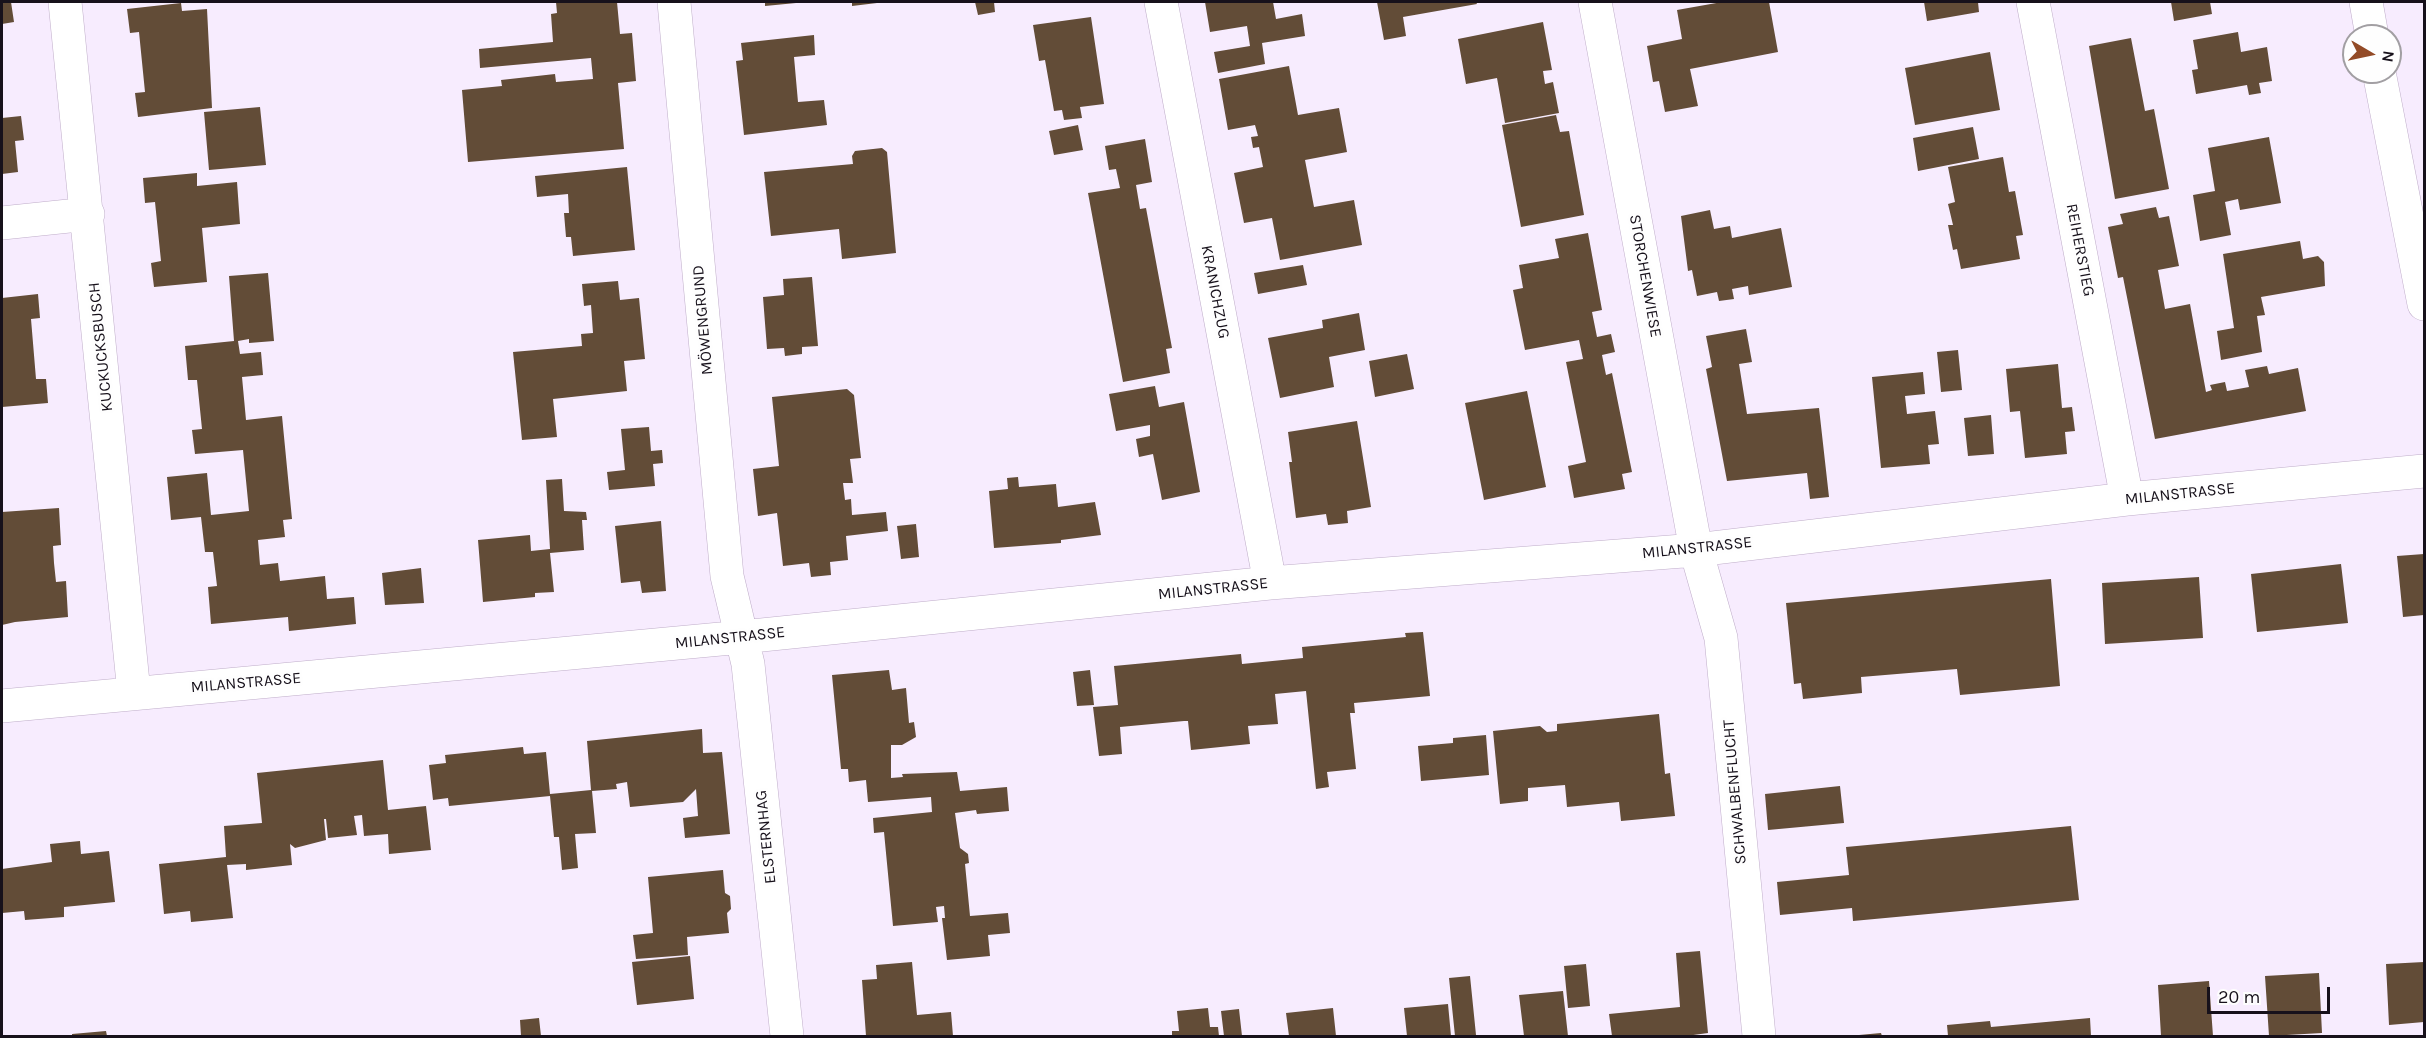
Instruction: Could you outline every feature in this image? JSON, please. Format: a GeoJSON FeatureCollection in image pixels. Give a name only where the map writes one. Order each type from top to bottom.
{"type":"FeatureCollection","features":[{"type":"Feature","properties":{"kind":"street","name":"KUCKUCKSBUSCH"},"geometry":{"type":"LineString","coordinates":[[65,2],[88,214],[134,693]]}},
{"type":"Feature","properties":{"kind":"street","name":"MÖWENGRUND"},"geometry":{"type":"LineString","coordinates":[[674,2],[727,576],[742,637]]}},
{"type":"Feature","properties":{"kind":"street","name":"KRANICHZUG"},"geometry":{"type":"LineString","coordinates":[[1161,2],[1270,583]]}},
{"type":"Feature","properties":{"kind":"street","name":"STORCHENWIESE"},"geometry":{"type":"LineString","coordinates":[[1595,2],[1696,550]]}},
{"type":"Feature","properties":{"kind":"street","name":"REIHERSTIEG"},"geometry":{"type":"LineString","coordinates":[[2033,2],[2127,500]]}},
{"type":"Feature","properties":{"kind":"street"},"geometry":{"type":"LineString","coordinates":[[2366,2],[2371,24]]}},
{"type":"Feature","properties":{"kind":"street"},"geometry":{"type":"LineString","coordinates":[[2381,84],[2424,304]]}},
{"type":"Feature","properties":{"kind":"street"},"geometry":{"type":"LineString","coordinates":[[2,223],[88,214]]}},
{"type":"Feature","properties":{"kind":"street","name":"MILANSTRASSE"},"geometry":{"type":"LineString","coordinates":[[2,706],[742,637],[1270,583],[1696,550],[2127,500],[2424,471]]}},
{"type":"Feature","properties":{"kind":"street","name":"SCHWALBENFLUCHT"},"geometry":{"type":"LineString","coordinates":[[1696,550],[1721,638],[1758,1036]]}},
{"type":"Feature","properties":{"kind":"street","name":"ELSTERNHAG"},"geometry":{"type":"LineString","coordinates":[[742,637],[748,664],[787,1036]]}},
{"type":"Feature","properties":{"kind":"building"},"geometry":{"type":"Polygon","coordinates":[[[2,2],[11,2],[14,22],[2,24],[2,2]]]}},
{"type":"Feature","properties":{"kind":"building"},"geometry":{"type":"Polygon","coordinates":[[[556,2],[617,2],[620,34],[632,33],[636,81],[618,83],[624,149],[468,162],[462,90],[502,86],[501,80],[555,74],[556,82],[593,79],[591,58],[480,68],[479,49],[553,42],[551,14],[557,13],[556,2]]]}},
{"type":"Feature","properties":{"kind":"building"},"geometry":{"type":"Polygon","coordinates":[[[765,2],[796,2],[796,3],[765,6],[765,2]]]}},
{"type":"Feature","properties":{"kind":"building"},"geometry":{"type":"Polygon","coordinates":[[[852,2],[877,2],[877,3],[852,6],[852,2]]]}},
{"type":"Feature","properties":{"kind":"building"},"geometry":{"type":"Polygon","coordinates":[[[975,2],[994,2],[995,12],[978,15],[975,2]]]}},
{"type":"Feature","properties":{"kind":"building"},"geometry":{"type":"Polygon","coordinates":[[[1205,2],[1273,2],[1276,19],[1302,14],[1305,36],[1262,43],[1265,64],[1218,73],[1214,52],[1250,46],[1247,26],[1210,32],[1205,2]]]}},
{"type":"Feature","properties":{"kind":"building"},"geometry":{"type":"Polygon","coordinates":[[[1377,2],[1476,2],[1477,4],[1403,17],[1406,36],[1384,40],[1377,2]]]}},
{"type":"Feature","properties":{"kind":"building"},"geometry":{"type":"Polygon","coordinates":[[[1722,2],[1769,2],[1778,52],[1690,69],[1698,106],[1665,112],[1659,81],[1653,82],[1647,46],[1682,39],[1677,10],[1722,2]]]}},
{"type":"Feature","properties":{"kind":"building"},"geometry":{"type":"Polygon","coordinates":[[[1924,2],[1978,2],[1979,12],[1927,21],[1924,2]]]}},
{"type":"Feature","properties":{"kind":"building"},"geometry":{"type":"Polygon","coordinates":[[[2171,2],[2210,2],[2212,14],[2174,21],[2171,2]]]}},
{"type":"Feature","properties":{"kind":"building"},"geometry":{"type":"Polygon","coordinates":[[[181,3],[182,11],[207,9],[212,108],[138,117],[135,93],[145,92],[139,32],[130,33],[127,9],[181,3]]]}},
{"type":"Feature","properties":{"kind":"building"},"geometry":{"type":"Polygon","coordinates":[[[1091,17],[1104,104],[1080,107],[1082,118],[1064,120],[1062,110],[1054,111],[1045,60],[1039,61],[1033,25],[1091,17]]]}},
{"type":"Feature","properties":{"kind":"building"},"geometry":{"type":"Polygon","coordinates":[[[1543,22],[1552,70],[1543,71],[1545,84],[1553,82],[1559,113],[1505,123],[1497,78],[1466,84],[1458,39],[1543,22]]]}},
{"type":"Feature","properties":{"kind":"building"},"geometry":{"type":"Polygon","coordinates":[[[2238,32],[2241,52],[2267,47],[2272,81],[2259,83],[2261,93],[2249,95],[2247,85],[2196,94],[2192,70],[2198,69],[2193,40],[2238,32]]]}},
{"type":"Feature","properties":{"kind":"building"},"geometry":{"type":"Polygon","coordinates":[[[814,35],[815,55],[794,57],[798,102],[824,100],[827,125],[744,135],[736,61],[743,60],[741,43],[814,35]]]}},
{"type":"Feature","properties":{"kind":"building"},"geometry":{"type":"Polygon","coordinates":[[[2131,38],[2145,111],[2154,109],[2169,189],[2115,199],[2089,46],[2131,38]]]}},
{"type":"Feature","properties":{"kind":"building"},"geometry":{"type":"Polygon","coordinates":[[[1990,52],[2000,110],[1915,125],[1905,68],[1990,52]]]}},
{"type":"Feature","properties":{"kind":"building"},"geometry":{"type":"Polygon","coordinates":[[[1289,66],[1298,115],[1339,108],[1347,152],[1305,160],[1314,207],[1354,200],[1362,245],[1280,260],[1272,218],[1244,223],[1234,173],[1263,167],[1259,147],[1253,148],[1251,137],[1258,136],[1255,125],[1228,130],[1219,79],[1289,66]]]}},
{"type":"Feature","properties":{"kind":"building"},"geometry":{"type":"Polygon","coordinates":[[[260,107],[266,165],[209,170],[204,112],[260,107]]]}},
{"type":"Feature","properties":{"kind":"building"},"geometry":{"type":"Polygon","coordinates":[[[1556,115],[1560,132],[1569,131],[1584,215],[1521,227],[1502,125],[1556,115]]]}},
{"type":"Feature","properties":{"kind":"building"},"geometry":{"type":"Polygon","coordinates":[[[21,116],[24,140],[15,141],[18,172],[2,174],[2,118],[21,116]]]}},
{"type":"Feature","properties":{"kind":"building"},"geometry":{"type":"Polygon","coordinates":[[[1078,125],[1083,150],[1054,155],[1049,131],[1078,125]]]}},
{"type":"Feature","properties":{"kind":"building"},"geometry":{"type":"Polygon","coordinates":[[[1973,127],[1979,159],[1918,171],[1913,138],[1973,127]]]}},
{"type":"Feature","properties":{"kind":"building"},"geometry":{"type":"Polygon","coordinates":[[[2269,137],[2281,203],[2240,210],[2238,199],[2225,202],[2231,235],[2200,241],[2193,195],[2215,191],[2208,148],[2269,137]]]}},
{"type":"Feature","properties":{"kind":"building"},"geometry":{"type":"Polygon","coordinates":[[[1145,139],[1152,182],[1136,185],[1140,209],[1146,208],[1172,348],[1166,349],[1170,373],[1123,382],[1088,193],[1120,188],[1116,169],[1109,170],[1105,146],[1145,139]]]}},
{"type":"Feature","properties":{"kind":"building"},"geometry":{"type":"Polygon","coordinates":[[[882,148],[887,152],[896,253],[842,259],[839,229],[771,236],[764,172],[853,164],[852,156],[855,151],[882,148]]]}},
{"type":"Feature","properties":{"kind":"building"},"geometry":{"type":"Polygon","coordinates":[[[2003,157],[2009,192],[2015,191],[2023,235],[2016,236],[2020,259],[1961,269],[1957,249],[1953,250],[1948,225],[1953,225],[1948,204],[1955,202],[1948,167],[2003,157]]]}},
{"type":"Feature","properties":{"kind":"building"},"geometry":{"type":"Polygon","coordinates":[[[627,167],[635,250],[573,256],[571,237],[566,237],[564,213],[569,213],[568,194],[537,197],[535,176],[627,167]]]}},
{"type":"Feature","properties":{"kind":"building"},"geometry":{"type":"Polygon","coordinates":[[[197,173],[197,186],[237,182],[240,224],[202,228],[207,282],[154,287],[151,263],[161,261],[155,202],[145,203],[143,178],[197,173]]]}},
{"type":"Feature","properties":{"kind":"building"},"geometry":{"type":"Polygon","coordinates":[[[2156,207],[2159,218],[2169,216],[2179,266],[2158,270],[2165,309],[2190,304],[2206,392],[2212,390],[2210,385],[2225,382],[2227,391],[2249,387],[2245,370],[2267,366],[2269,374],[2298,368],[2306,411],[2155,439],[2123,277],[2118,278],[2108,227],[2123,224],[2120,214],[2156,207]]]}},
{"type":"Feature","properties":{"kind":"building"},"geometry":{"type":"Polygon","coordinates":[[[1710,210],[1714,229],[1730,226],[1732,238],[1781,228],[1792,287],[1749,295],[1748,286],[1732,289],[1734,299],[1719,301],[1717,292],[1697,296],[1692,270],[1688,271],[1681,216],[1710,210]]]}},
{"type":"Feature","properties":{"kind":"building"},"geometry":{"type":"Polygon","coordinates":[[[1588,233],[1602,310],[1592,312],[1597,337],[1611,334],[1615,352],[1602,355],[1606,375],[1612,373],[1632,472],[1622,474],[1625,489],[1574,498],[1568,466],[1586,462],[1566,362],[1583,359],[1579,340],[1525,350],[1513,290],[1523,288],[1519,265],[1559,258],[1555,239],[1588,233]]]}},
{"type":"Feature","properties":{"kind":"building"},"geometry":{"type":"Polygon","coordinates":[[[2300,241],[2303,259],[2318,256],[2324,262],[2325,286],[2261,297],[2265,315],[2257,316],[2262,352],[2221,360],[2217,331],[2234,328],[2223,254],[2300,241]]]}},
{"type":"Feature","properties":{"kind":"building"},"geometry":{"type":"Polygon","coordinates":[[[1303,265],[1307,285],[1258,294],[1254,273],[1303,265]]]}},
{"type":"Feature","properties":{"kind":"building"},"geometry":{"type":"Polygon","coordinates":[[[268,273],[274,341],[249,343],[249,339],[238,341],[240,354],[261,352],[263,375],[242,377],[246,420],[282,416],[292,519],[283,520],[285,537],[258,540],[260,565],[278,563],[280,581],[325,576],[327,599],[354,597],[356,624],[289,631],[288,617],[211,624],[208,587],[217,586],[213,552],[205,552],[201,517],[171,520],[167,477],[207,473],[211,515],[249,511],[243,450],[195,454],[192,430],[202,429],[197,380],[188,380],[185,346],[234,341],[229,276],[268,273]]]}},
{"type":"Feature","properties":{"kind":"building"},"geometry":{"type":"Polygon","coordinates":[[[812,277],[818,346],[802,347],[802,354],[785,356],[784,348],[767,349],[763,297],[784,295],[783,279],[812,277]]]}},
{"type":"Feature","properties":{"kind":"building"},"geometry":{"type":"Polygon","coordinates":[[[618,281],[620,300],[639,298],[645,359],[624,361],[627,391],[553,399],[557,437],[522,440],[513,352],[582,346],[581,334],[593,333],[591,305],[584,306],[582,284],[618,281]]]}},
{"type":"Feature","properties":{"kind":"building"},"geometry":{"type":"Polygon","coordinates":[[[38,294],[40,318],[31,319],[36,379],[46,379],[48,403],[2,407],[2,298],[38,294]]]}},
{"type":"Feature","properties":{"kind":"building"},"geometry":{"type":"Polygon","coordinates":[[[1359,313],[1365,350],[1329,357],[1334,387],[1280,398],[1268,338],[1323,328],[1322,320],[1359,313]]]}},
{"type":"Feature","properties":{"kind":"building"},"geometry":{"type":"Polygon","coordinates":[[[1746,329],[1752,362],[1739,364],[1747,414],[1819,408],[1829,497],[1810,499],[1807,473],[1727,481],[1706,369],[1712,367],[1706,336],[1746,329]]]}},
{"type":"Feature","properties":{"kind":"building"},"geometry":{"type":"Polygon","coordinates":[[[1958,350],[1962,390],[1941,392],[1937,352],[1958,350]]]}},
{"type":"Feature","properties":{"kind":"building"},"geometry":{"type":"Polygon","coordinates":[[[1407,354],[1414,389],[1375,397],[1369,361],[1407,354]]]}},
{"type":"Feature","properties":{"kind":"building"},"geometry":{"type":"Polygon","coordinates":[[[2058,364],[2062,408],[2072,407],[2075,431],[2065,432],[2067,454],[2025,458],[2020,411],[2010,412],[2006,369],[2058,364]]]}},
{"type":"Feature","properties":{"kind":"building"},"geometry":{"type":"Polygon","coordinates":[[[1923,372],[1925,394],[1905,396],[1907,414],[1935,411],[1939,444],[1928,445],[1930,464],[1881,468],[1872,377],[1923,372]]]}},
{"type":"Feature","properties":{"kind":"building"},"geometry":{"type":"Polygon","coordinates":[[[1155,386],[1159,407],[1184,402],[1200,492],[1162,500],[1153,454],[1139,457],[1136,439],[1150,436],[1150,425],[1116,431],[1109,394],[1155,386]]]}},
{"type":"Feature","properties":{"kind":"building"},"geometry":{"type":"Polygon","coordinates":[[[847,389],[854,395],[861,458],[850,459],[853,483],[843,483],[845,500],[851,499],[852,515],[886,512],[888,531],[846,536],[848,560],[830,562],[831,575],[811,577],[809,563],[783,566],[777,513],[758,516],[753,469],[779,466],[772,397],[847,389]]]}},
{"type":"Feature","properties":{"kind":"building"},"geometry":{"type":"Polygon","coordinates":[[[1527,391],[1546,487],[1484,500],[1465,403],[1527,391]]]}},
{"type":"Feature","properties":{"kind":"building"},"geometry":{"type":"Polygon","coordinates":[[[1991,415],[1994,454],[1968,456],[1964,418],[1991,415]]]}},
{"type":"Feature","properties":{"kind":"building"},"geometry":{"type":"Polygon","coordinates":[[[1357,421],[1371,507],[1347,511],[1348,523],[1328,525],[1326,514],[1296,518],[1288,432],[1357,421]]]}},
{"type":"Feature","properties":{"kind":"building"},"geometry":{"type":"Polygon","coordinates":[[[649,427],[651,451],[662,450],[663,463],[653,464],[655,486],[609,490],[607,472],[625,470],[621,429],[649,427]]]}},
{"type":"Feature","properties":{"kind":"building"},"geometry":{"type":"Polygon","coordinates":[[[1018,477],[1019,487],[1056,484],[1058,507],[1095,502],[1101,535],[1061,540],[1061,543],[994,548],[989,491],[1008,489],[1007,478],[1018,477]]]}},
{"type":"Feature","properties":{"kind":"building"},"geometry":{"type":"Polygon","coordinates":[[[562,479],[564,511],[586,512],[587,520],[582,520],[584,550],[550,553],[554,592],[535,593],[535,597],[483,602],[478,540],[530,535],[531,551],[550,549],[546,480],[562,479]]]}},
{"type":"Feature","properties":{"kind":"building"},"geometry":{"type":"Polygon","coordinates":[[[59,508],[61,545],[53,546],[54,563],[56,582],[66,581],[68,617],[2,625],[2,512],[59,508]]]}},
{"type":"Feature","properties":{"kind":"building"},"geometry":{"type":"Polygon","coordinates":[[[661,521],[666,591],[642,593],[640,581],[621,583],[615,526],[661,521]]]}},
{"type":"Feature","properties":{"kind":"building"},"geometry":{"type":"Polygon","coordinates":[[[916,524],[919,557],[901,559],[897,526],[916,524]]]}},
{"type":"Feature","properties":{"kind":"building"},"geometry":{"type":"Polygon","coordinates":[[[2424,554],[2424,615],[2403,617],[2397,556],[2424,554]]]}},
{"type":"Feature","properties":{"kind":"building"},"geometry":{"type":"Polygon","coordinates":[[[2341,564],[2348,623],[2257,632],[2251,574],[2341,564]]]}},
{"type":"Feature","properties":{"kind":"building"},"geometry":{"type":"Polygon","coordinates":[[[421,568],[424,603],[385,605],[382,573],[421,568]]]}},
{"type":"Feature","properties":{"kind":"building"},"geometry":{"type":"Polygon","coordinates":[[[2199,577],[2203,638],[2105,644],[2102,583],[2199,577]]]}},
{"type":"Feature","properties":{"kind":"building"},"geometry":{"type":"Polygon","coordinates":[[[2051,579],[2060,686],[1960,695],[1957,669],[1861,677],[1862,693],[1803,699],[1801,683],[1794,684],[1786,603],[2051,579]]]}},
{"type":"Feature","properties":{"kind":"building"},"geometry":{"type":"Polygon","coordinates":[[[1423,632],[1430,696],[1354,703],[1355,713],[1350,713],[1356,769],[1327,772],[1329,787],[1316,789],[1306,691],[1275,694],[1278,724],[1248,726],[1250,744],[1191,750],[1188,721],[1184,721],[1120,727],[1122,754],[1099,756],[1093,707],[1118,705],[1114,666],[1241,654],[1242,664],[1303,658],[1302,647],[1406,637],[1405,633],[1423,632]]]}},
{"type":"Feature","properties":{"kind":"building"},"geometry":{"type":"Polygon","coordinates":[[[889,670],[892,690],[906,688],[909,723],[914,722],[916,737],[902,745],[891,745],[891,778],[903,777],[902,774],[957,772],[960,791],[1007,787],[1009,811],[977,814],[976,810],[955,813],[960,848],[968,854],[969,863],[965,864],[970,916],[1008,913],[1010,933],[988,935],[990,956],[947,960],[942,918],[945,918],[944,906],[936,907],[938,922],[893,926],[884,832],[874,833],[873,818],[932,812],[931,797],[868,802],[866,780],[849,782],[848,769],[841,769],[832,675],[889,670]]]}},
{"type":"Feature","properties":{"kind":"building"},"geometry":{"type":"Polygon","coordinates":[[[1090,670],[1094,705],[1077,706],[1073,672],[1090,670]]]}},
{"type":"Feature","properties":{"kind":"building"},"geometry":{"type":"Polygon","coordinates":[[[1659,714],[1665,774],[1670,773],[1675,816],[1621,821],[1619,802],[1567,807],[1565,785],[1528,788],[1528,801],[1500,804],[1493,731],[1540,726],[1547,732],[1557,731],[1557,724],[1659,714]]]}},
{"type":"Feature","properties":{"kind":"building"},"geometry":{"type":"Polygon","coordinates":[[[702,729],[703,753],[722,752],[730,834],[685,838],[683,818],[698,816],[696,789],[683,802],[630,807],[627,782],[616,784],[617,789],[592,791],[596,833],[575,834],[578,868],[562,870],[559,837],[554,837],[550,796],[449,806],[448,798],[433,800],[429,765],[446,763],[445,755],[523,747],[524,754],[546,752],[550,794],[591,790],[587,741],[702,729]]]}},
{"type":"Feature","properties":{"kind":"building"},"geometry":{"type":"Polygon","coordinates":[[[1486,735],[1489,775],[1421,781],[1418,746],[1453,743],[1453,738],[1486,735]]]}},
{"type":"Feature","properties":{"kind":"building"},"geometry":{"type":"Polygon","coordinates":[[[383,760],[388,810],[426,806],[431,850],[389,854],[388,834],[364,836],[362,815],[354,816],[357,835],[328,838],[326,819],[324,819],[326,840],[295,848],[290,844],[292,865],[246,870],[246,864],[227,865],[233,918],[191,922],[190,911],[164,914],[159,864],[226,857],[224,826],[262,823],[257,773],[383,760]]]}},
{"type":"Feature","properties":{"kind":"building"},"geometry":{"type":"Polygon","coordinates":[[[1840,786],[1844,823],[1768,830],[1765,794],[1840,786]]]}},
{"type":"Feature","properties":{"kind":"building"},"geometry":{"type":"Polygon","coordinates":[[[2071,826],[2079,900],[1853,921],[1852,908],[1780,915],[1777,882],[1849,875],[1846,847],[2071,826]]]}},
{"type":"Feature","properties":{"kind":"building"},"geometry":{"type":"Polygon","coordinates":[[[80,841],[81,854],[109,851],[115,902],[64,907],[64,917],[25,920],[24,911],[2,913],[2,869],[52,862],[50,844],[80,841]]]}},
{"type":"Feature","properties":{"kind":"building"},"geometry":{"type":"Polygon","coordinates":[[[723,870],[725,893],[730,896],[731,909],[727,913],[729,933],[687,937],[688,955],[636,959],[633,935],[653,933],[648,877],[723,870]]]}},
{"type":"Feature","properties":{"kind":"building"},"geometry":{"type":"Polygon","coordinates":[[[1700,951],[1708,1033],[1686,1036],[1612,1036],[1609,1014],[1680,1007],[1676,953],[1700,951]]]}},
{"type":"Feature","properties":{"kind":"building"},"geometry":{"type":"Polygon","coordinates":[[[690,956],[694,999],[637,1005],[632,962],[690,956]]]}},
{"type":"Feature","properties":{"kind":"building"},"geometry":{"type":"Polygon","coordinates":[[[912,962],[917,1015],[951,1012],[953,1036],[866,1036],[862,980],[877,979],[876,965],[912,962]]]}},
{"type":"Feature","properties":{"kind":"building"},"geometry":{"type":"Polygon","coordinates":[[[2424,962],[2424,1022],[2389,1025],[2386,964],[2424,962]]]}},
{"type":"Feature","properties":{"kind":"building"},"geometry":{"type":"Polygon","coordinates":[[[1586,964],[1590,1006],[1568,1008],[1564,966],[1586,964]]]}},
{"type":"Feature","properties":{"kind":"building"},"geometry":{"type":"Polygon","coordinates":[[[2319,973],[2322,1033],[2269,1036],[2265,976],[2319,973]]]}},
{"type":"Feature","properties":{"kind":"building"},"geometry":{"type":"Polygon","coordinates":[[[1470,976],[1476,1035],[1455,1036],[1449,978],[1470,976]]]}},
{"type":"Feature","properties":{"kind":"building"},"geometry":{"type":"Polygon","coordinates":[[[2209,981],[2213,1036],[2161,1036],[2158,985],[2209,981]]]}},
{"type":"Feature","properties":{"kind":"building"},"geometry":{"type":"Polygon","coordinates":[[[1563,991],[1568,1036],[1524,1036],[1519,995],[1563,991]]]}},
{"type":"Feature","properties":{"kind":"building"},"geometry":{"type":"Polygon","coordinates":[[[1448,1004],[1451,1036],[1407,1036],[1404,1008],[1448,1004]]]}},
{"type":"Feature","properties":{"kind":"building"},"geometry":{"type":"Polygon","coordinates":[[[1208,1008],[1210,1027],[1218,1027],[1219,1036],[1172,1036],[1172,1031],[1179,1031],[1177,1011],[1208,1008]]]}},
{"type":"Feature","properties":{"kind":"building"},"geometry":{"type":"Polygon","coordinates":[[[1333,1008],[1336,1036],[1289,1036],[1286,1013],[1333,1008]]]}},
{"type":"Feature","properties":{"kind":"building"},"geometry":{"type":"Polygon","coordinates":[[[1239,1009],[1242,1036],[1224,1036],[1221,1011],[1239,1009]]]}},
{"type":"Feature","properties":{"kind":"building"},"geometry":{"type":"Polygon","coordinates":[[[539,1018],[541,1036],[521,1036],[520,1020],[539,1018]]]}},
{"type":"Feature","properties":{"kind":"building"},"geometry":{"type":"Polygon","coordinates":[[[2090,1018],[2091,1036],[1948,1036],[1947,1025],[1990,1021],[1991,1027],[2090,1018]]]}},
{"type":"Feature","properties":{"kind":"building"},"geometry":{"type":"Polygon","coordinates":[[[106,1031],[107,1036],[72,1036],[72,1034],[106,1031]]]}},
{"type":"Feature","properties":{"kind":"building"},"geometry":{"type":"Polygon","coordinates":[[[1881,1033],[1882,1036],[1859,1036],[1859,1035],[1881,1033]]]}}]}
